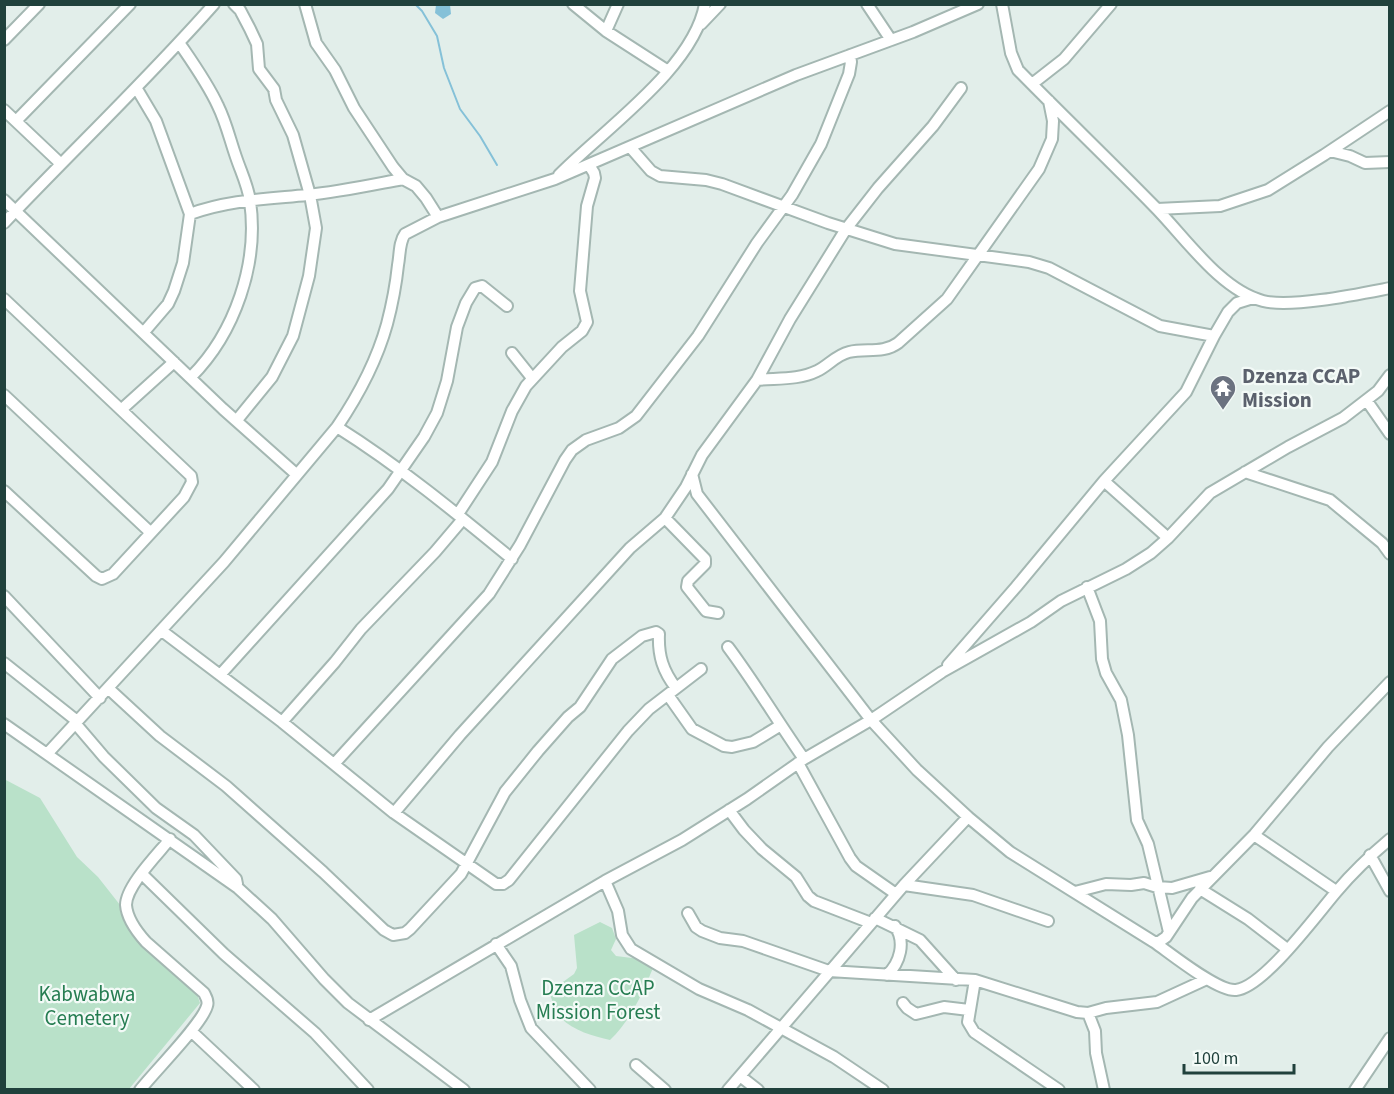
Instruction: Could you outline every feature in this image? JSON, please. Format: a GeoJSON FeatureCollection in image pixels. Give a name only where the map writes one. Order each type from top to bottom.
{"type":"FeatureCollection","features":[{"type":"Feature","properties":{"kind":"street"},"geometry":{"type":"LineString","coordinates":[[4,40],[39,4]]}},
{"type":"Feature","properties":{"kind":"street"},"geometry":{"type":"LineString","coordinates":[[16,121],[130,4]]}},
{"type":"Feature","properties":{"kind":"street"},"geometry":{"type":"LineString","coordinates":[[234,4],[242,13],[257,44],[260,69],[274,89],[276,100],[293,135],[310,195],[316,228],[309,276],[293,336],[272,377],[237,420]]}},
{"type":"Feature","properties":{"kind":"street"},"geometry":{"type":"LineString","coordinates":[[305,4],[319,50],[335,70],[354,108],[403,179],[416,186],[438,217]]}},
{"type":"Feature","properties":{"kind":"street"},"geometry":{"type":"LineString","coordinates":[[573,4],[606,31],[668,71]]}},
{"type":"Feature","properties":{"kind":"street"},"geometry":{"type":"LineString","coordinates":[[606,31],[618,4]]}},
{"type":"Feature","properties":{"kind":"street"},"geometry":{"type":"LineString","coordinates":[[700,25],[705,4]]}},
{"type":"Feature","properties":{"kind":"street"},"geometry":{"type":"LineString","coordinates":[[555,179],[647,95],[668,71],[700,25],[720,4]]}},
{"type":"Feature","properties":{"kind":"street"},"geometry":{"type":"LineString","coordinates":[[867,4],[891,40]]}},
{"type":"Feature","properties":{"kind":"street"},"geometry":{"type":"LineString","coordinates":[[47,754],[162,632],[337,427],[358,393],[379,347],[392,298],[402,238],[410,230],[438,217],[555,179],[796,75],[891,40],[960,8],[978,4]]}},
{"type":"Feature","properties":{"kind":"street"},"geometry":{"type":"LineString","coordinates":[[1002,4],[1014,62],[1018,70],[1222,276],[1253,297],[1264,301],[1290,303],[1389,288]]}},
{"type":"Feature","properties":{"kind":"street"},"geometry":{"type":"LineString","coordinates":[[4,223],[60,163],[180,44],[209,6]]}},
{"type":"Feature","properties":{"kind":"street"},"geometry":{"type":"LineString","coordinates":[[1032,84],[1064,59],[1108,6]]}},
{"type":"Feature","properties":{"kind":"street"},"geometry":{"type":"LineString","coordinates":[[180,44],[218,105],[250,200],[251,243],[241,290],[225,333],[201,368],[191,377]]}},
{"type":"Feature","properties":{"kind":"street"},"geometry":{"type":"LineString","coordinates":[[334,764],[489,594],[512,559],[568,456],[586,440],[619,428],[636,416],[698,336],[757,243],[784,208],[821,144],[849,74],[850,55]]}},
{"type":"Feature","properties":{"kind":"street"},"geometry":{"type":"LineString","coordinates":[[394,813],[460,735],[630,548],[665,518],[702,455],[757,380],[790,319],[846,229],[878,188],[933,126],[961,88]]}},
{"type":"Feature","properties":{"kind":"street"},"geometry":{"type":"LineString","coordinates":[[137,89],[156,121],[190,214],[183,263],[174,291],[168,304],[144,332]]}},
{"type":"Feature","properties":{"kind":"street"},"geometry":{"type":"LineString","coordinates":[[757,380],[805,376],[818,371],[841,354],[859,350],[882,350],[895,346],[947,299],[1009,209],[1027,188],[1045,159],[1053,130],[1049,100]]}},
{"type":"Feature","properties":{"kind":"street"},"geometry":{"type":"LineString","coordinates":[[4,110],[60,163]]}},
{"type":"Feature","properties":{"kind":"street"},"geometry":{"type":"LineString","coordinates":[[1157,209],[1220,206],[1276,186],[1389,111]]}},
{"type":"Feature","properties":{"kind":"street"},"geometry":{"type":"LineString","coordinates":[[630,147],[651,171],[660,176],[706,180],[846,229],[908,247],[1020,260],[1039,265],[1160,326],[1214,336]]}},
{"type":"Feature","properties":{"kind":"street"},"geometry":{"type":"LineString","coordinates":[[1330,151],[1365,163],[1389,162]]}},
{"type":"Feature","properties":{"kind":"street"},"geometry":{"type":"LineString","coordinates":[[282,722],[335,663],[361,629],[435,552],[460,516],[492,462],[512,411],[532,378],[582,331],[587,322],[580,291],[587,206],[595,178],[589,165]]}},
{"type":"Feature","properties":{"kind":"street"},"geometry":{"type":"LineString","coordinates":[[190,214],[224,204],[310,195],[403,179]]}},
{"type":"Feature","properties":{"kind":"street"},"geometry":{"type":"LineString","coordinates":[[4,200],[223,409],[297,474]]}},
{"type":"Feature","properties":{"kind":"street"},"geometry":{"type":"LineString","coordinates":[[1222,276],[1229,292],[1228,312]]}},
{"type":"Feature","properties":{"kind":"street"},"geometry":{"type":"LineString","coordinates":[[220,675],[367,514],[424,437],[437,413],[447,381],[457,327],[466,303],[475,288],[482,286],[507,306]]}},
{"type":"Feature","properties":{"kind":"street"},"geometry":{"type":"LineString","coordinates":[[942,672],[1104,481],[1186,392],[1228,312],[1237,303],[1253,297]]}},
{"type":"Feature","properties":{"kind":"street"},"geometry":{"type":"LineString","coordinates":[[4,299],[191,476],[192,482],[184,497],[113,574],[102,579],[4,491]]}},
{"type":"Feature","properties":{"kind":"street"},"geometry":{"type":"LineString","coordinates":[[512,353],[532,378]]}},
{"type":"Feature","properties":{"kind":"street"},"geometry":{"type":"LineString","coordinates":[[122,409],[174,362]]}},
{"type":"Feature","properties":{"kind":"street"},"geometry":{"type":"LineString","coordinates":[[369,1020],[605,881],[661,852],[729,810],[801,761],[871,720],[942,672],[1031,622],[1055,605],[1151,553],[1204,497],[1329,426],[1367,401],[1378,391],[1389,375]]}},
{"type":"Feature","properties":{"kind":"street"},"geometry":{"type":"LineString","coordinates":[[4,395],[150,532]]}},
{"type":"Feature","properties":{"kind":"street"},"geometry":{"type":"LineString","coordinates":[[1367,401],[1389,434]]}},
{"type":"Feature","properties":{"kind":"street"},"geometry":{"type":"LineString","coordinates":[[337,427],[401,471],[512,559]]}},
{"type":"Feature","properties":{"kind":"street"},"geometry":{"type":"LineString","coordinates":[[1245,472],[1330,500],[1382,543],[1389,554]]}},
{"type":"Feature","properties":{"kind":"street"},"geometry":{"type":"LineString","coordinates":[[692,474],[697,494],[871,720],[917,770],[968,817],[1018,858],[1075,891],[1223,988],[1236,990],[1250,985],[1312,923],[1336,891],[1370,855],[1389,839]]}},
{"type":"Feature","properties":{"kind":"street"},"geometry":{"type":"LineString","coordinates":[[1104,481],[1168,537]]}},
{"type":"Feature","properties":{"kind":"street"},"geometry":{"type":"LineString","coordinates":[[665,518],[705,558],[705,564],[687,586],[706,610],[718,613]]}},
{"type":"Feature","properties":{"kind":"street"},"geometry":{"type":"LineString","coordinates":[[1087,587],[1100,621],[1102,659],[1121,700],[1128,735],[1137,820],[1148,844],[1168,932]]}},
{"type":"Feature","properties":{"kind":"street"},"geometry":{"type":"LineString","coordinates":[[4,596],[100,698]]}},
{"type":"Feature","properties":{"kind":"street"},"geometry":{"type":"LineString","coordinates":[[162,632],[282,722],[394,813],[496,884],[503,885],[628,731],[700,669]]}},
{"type":"Feature","properties":{"kind":"street"},"geometry":{"type":"LineString","coordinates":[[109,689],[160,736],[226,786],[388,933],[399,935],[410,929],[454,881],[467,863],[505,792],[538,751],[577,710],[616,654],[642,636],[656,632],[659,634],[658,652],[663,667],[672,691],[692,729],[724,746],[732,747],[753,742],[781,725]]}},
{"type":"Feature","properties":{"kind":"street"},"geometry":{"type":"LineString","coordinates":[[728,647],[781,725],[850,858],[856,866],[896,894]]}},
{"type":"Feature","properties":{"kind":"street"},"geometry":{"type":"LineString","coordinates":[[4,663],[76,722],[104,757],[156,808],[194,835],[236,879],[238,888]]}},
{"type":"Feature","properties":{"kind":"street"},"geometry":{"type":"LineString","coordinates":[[1154,942],[1162,940],[1200,889],[1254,836],[1328,747],[1389,682]]}},
{"type":"Feature","properties":{"kind":"street"},"geometry":{"type":"LineString","coordinates":[[4,724],[238,888],[272,919],[336,993],[464,1089]]}},
{"type":"Feature","properties":{"kind":"street"},"geometry":{"type":"LineString","coordinates":[[729,810],[762,849],[796,877],[808,896],[822,904],[856,916],[895,926],[920,940],[956,980]]}},
{"type":"Feature","properties":{"kind":"street"},"geometry":{"type":"LineString","coordinates":[[728,1089],[873,920],[968,817]]}},
{"type":"Feature","properties":{"kind":"street"},"geometry":{"type":"LineString","coordinates":[[1254,836],[1336,891]]}},
{"type":"Feature","properties":{"kind":"street"},"geometry":{"type":"LineString","coordinates":[[141,1089],[191,1031],[207,1006],[207,998],[146,942],[131,921],[126,904],[128,894],[170,839]]}},
{"type":"Feature","properties":{"kind":"street"},"geometry":{"type":"LineString","coordinates":[[1370,855],[1389,891]]}},
{"type":"Feature","properties":{"kind":"street"},"geometry":{"type":"LineString","coordinates":[[142,874],[224,954],[308,1027],[368,1089]]}},
{"type":"Feature","properties":{"kind":"street"},"geometry":{"type":"LineString","coordinates":[[1075,891],[1106,884],[1144,883],[1172,888],[1213,876]]}},
{"type":"Feature","properties":{"kind":"street"},"geometry":{"type":"LineString","coordinates":[[605,881],[618,911],[622,935],[631,949],[699,989],[748,1010],[834,1057],[883,1089]]}},
{"type":"Feature","properties":{"kind":"street"},"geometry":{"type":"LineString","coordinates":[[904,885],[974,895],[1048,921]]}},
{"type":"Feature","properties":{"kind":"street"},"geometry":{"type":"LineString","coordinates":[[1200,889],[1248,919],[1287,949]]}},
{"type":"Feature","properties":{"kind":"street"},"geometry":{"type":"LineString","coordinates":[[688,913],[696,927],[702,931],[720,938],[743,941],[829,971],[975,980],[1077,1012],[1088,1013],[1106,1008],[1157,1002],[1207,979]]}},
{"type":"Feature","properties":{"kind":"street"},"geometry":{"type":"LineString","coordinates":[[887,975],[899,959],[899,932],[895,926]]}},
{"type":"Feature","properties":{"kind":"street"},"geometry":{"type":"LineString","coordinates":[[496,944],[514,973],[520,1000],[531,1028],[590,1089]]}},
{"type":"Feature","properties":{"kind":"street"},"geometry":{"type":"LineString","coordinates":[[975,980],[968,1022],[974,1032],[1059,1089]]}},
{"type":"Feature","properties":{"kind":"street"},"geometry":{"type":"LineString","coordinates":[[903,1003],[916,1014],[944,1007],[969,1010]]}},
{"type":"Feature","properties":{"kind":"street"},"geometry":{"type":"LineString","coordinates":[[1088,1013],[1095,1031],[1096,1053],[1104,1089]]}},
{"type":"Feature","properties":{"kind":"street"},"geometry":{"type":"LineString","coordinates":[[191,1031],[254,1089]]}},
{"type":"Feature","properties":{"kind":"street"},"geometry":{"type":"LineString","coordinates":[[1355,1089],[1389,1038]]}},
{"type":"Feature","properties":{"kind":"street"},"geometry":{"type":"LineString","coordinates":[[636,1065],[665,1089]]}},
{"type":"Feature","properties":{"kind":"street"},"geometry":{"type":"LineString","coordinates":[[740,1076],[758,1089]]}},
{"type":"Feature","properties":{"kind":"green space","name":"Kabwabwa Cemetery"},"geometry":{"type":"Polygon","coordinates":[[[4,779],[40,798],[77,857],[98,877],[124,910],[133,935],[194,986],[200,1003],[129,1089],[5,1089],[4,779]]]}},
{"type":"Feature","properties":{"kind":"green space","name":"Dzenza CCAP Mission Forest"},"geometry":{"type":"Polygon","coordinates":[[[600,922],[612,928],[616,939],[611,950],[616,956],[640,959],[653,968],[630,1015],[610,1040],[584,1032],[566,1023],[557,1013],[549,992],[574,974],[577,968],[574,935],[600,922]]]}},
{"type":"Feature","properties":{"kind":"water"},"geometry":{"type":"Polygon","coordinates":[[[436,5],[450,5],[451,14],[443,19],[435,13],[436,5]]]}},
{"type":"Feature","properties":{"kind":"waterway"},"geometry":{"type":"LineString","coordinates":[[415,4],[422,11],[437,36],[444,68],[460,109],[480,136],[497,165]]}},
{"type":"Feature","properties":{"kind":"place","name":"Dzenza CCAP Mission"},"geometry":{"type":"Point","coordinates":[1223,411]}}]}
